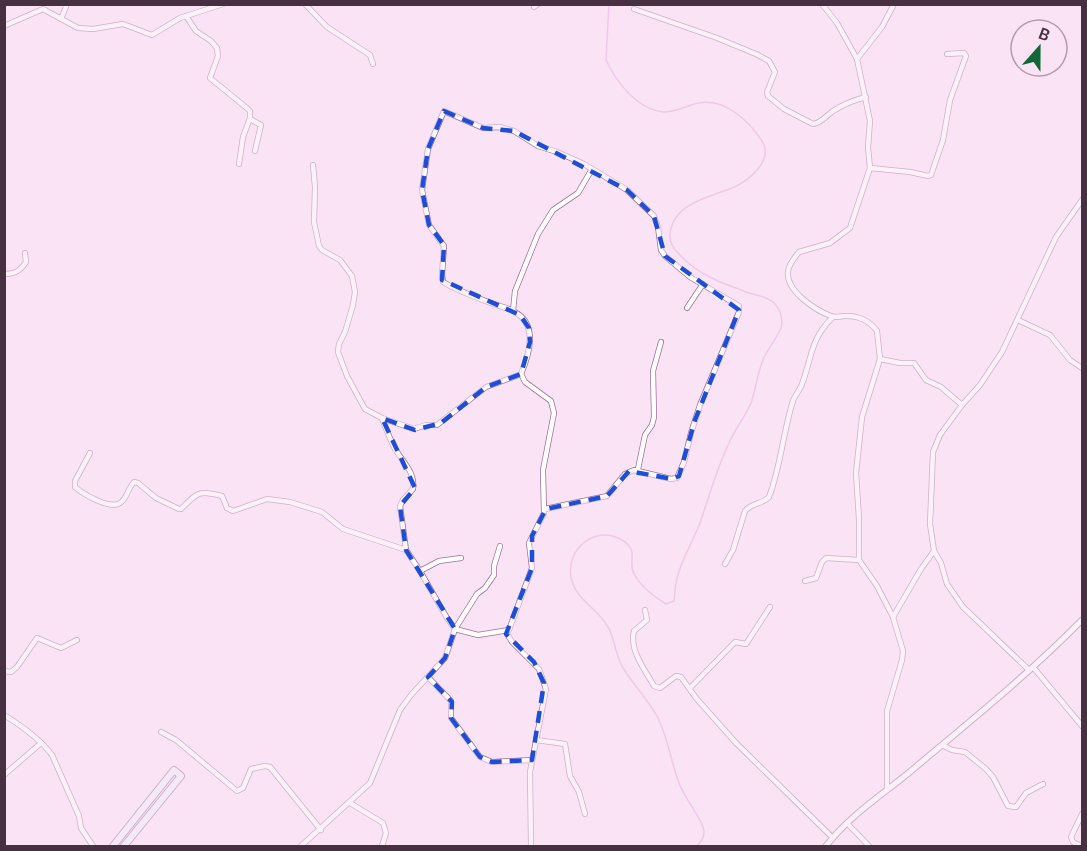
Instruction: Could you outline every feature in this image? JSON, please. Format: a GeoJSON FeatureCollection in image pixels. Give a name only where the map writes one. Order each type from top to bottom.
{"type":"FeatureCollection","features":[{"type":"Feature","properties":{"kind":"main road"},"geometry":{"type":"LineString","coordinates":[[113,846],[174,770],[181,776],[124,846]]}},
{"type":"Feature","properties":{"kind":"street"},"geometry":{"type":"LineString","coordinates":[[61,19],[68,4]]}},
{"type":"Feature","properties":{"kind":"street"},"geometry":{"type":"LineString","coordinates":[[4,26],[40,10],[46,10],[78,28],[93,29],[123,24],[152,35],[186,16],[223,4]]}},
{"type":"Feature","properties":{"kind":"street"},"geometry":{"type":"LineString","coordinates":[[305,4],[327,27],[370,55],[373,64]]}},
{"type":"Feature","properties":{"kind":"street"},"geometry":{"type":"LineString","coordinates":[[822,4],[837,24],[857,59],[870,124],[868,147],[870,168],[850,228],[830,243],[799,252],[788,270],[790,284],[797,294],[833,317],[849,316],[870,323],[877,332],[880,359],[862,417],[856,463],[859,561],[878,586],[893,617],[903,656],[887,711],[887,790]]}},
{"type":"Feature","properties":{"kind":"street"},"geometry":{"type":"LineString","coordinates":[[857,59],[882,27],[894,4]]}},
{"type":"Feature","properties":{"kind":"street"},"geometry":{"type":"LineString","coordinates":[[634,9],[717,38],[767,59],[775,72],[768,96],[784,109],[813,124],[817,124],[847,103],[866,97]]}},
{"type":"Feature","properties":{"kind":"street"},"geometry":{"type":"LineString","coordinates":[[186,16],[196,31],[217,48],[218,56],[210,78],[250,111],[239,164]]}},
{"type":"Feature","properties":{"kind":"street"},"geometry":{"type":"LineString","coordinates":[[870,168],[931,175],[943,140],[950,100],[966,56],[964,53],[947,54]]}},
{"type":"Feature","properties":{"kind":"street"},"geometry":{"type":"LineString","coordinates":[[313,165],[314,222],[319,246],[349,269],[355,292],[350,318],[338,352],[347,376],[363,407],[382,418],[414,429],[426,424],[437,425],[486,387],[521,374],[527,359],[530,336],[526,322],[513,311],[468,294],[442,280],[444,246],[429,225],[422,190],[428,149],[442,112],[447,112],[483,128],[504,128],[538,146],[576,160],[627,190],[650,211],[658,227],[664,256],[683,272],[739,305],[739,312],[698,412],[679,476],[672,480],[638,470],[625,474],[607,496],[545,509]]}},
{"type":"Feature","properties":{"kind":"street"},"geometry":{"type":"LineString","coordinates":[[250,118],[261,125],[255,151]]}},
{"type":"Feature","properties":{"kind":"street"},"geometry":{"type":"LineString","coordinates":[[513,311],[515,291],[536,238],[552,210],[578,193],[592,169]]}},
{"type":"Feature","properties":{"kind":"street"},"geometry":{"type":"LineString","coordinates":[[1083,200],[1056,237],[1018,320],[993,367],[980,386],[962,405],[935,445],[930,524],[934,551],[941,563],[952,594],[990,634],[1031,668],[1083,726]]}},
{"type":"Feature","properties":{"kind":"street"},"geometry":{"type":"LineString","coordinates":[[4,274],[20,270],[26,262],[25,253]]}},
{"type":"Feature","properties":{"kind":"street"},"geometry":{"type":"LineString","coordinates":[[687,308],[703,285]]}},
{"type":"Feature","properties":{"kind":"street"},"geometry":{"type":"LineString","coordinates":[[725,564],[733,550],[745,511],[748,507],[769,497],[782,453],[794,398],[820,333],[833,317]]}},
{"type":"Feature","properties":{"kind":"street"},"geometry":{"type":"LineString","coordinates":[[1018,320],[1050,335],[1070,360],[1083,368]]}},
{"type":"Feature","properties":{"kind":"street"},"geometry":{"type":"LineString","coordinates":[[638,470],[645,435],[654,417],[653,371],[661,342]]}},
{"type":"Feature","properties":{"kind":"street"},"geometry":{"type":"LineString","coordinates":[[880,359],[914,363],[926,380],[941,387],[962,405]]}},
{"type":"Feature","properties":{"kind":"street"},"geometry":{"type":"LineString","coordinates":[[382,418],[392,444],[414,481],[414,489],[400,506],[405,550],[455,629],[478,635],[506,632],[513,625],[532,568],[529,543],[545,509],[543,470],[554,410],[547,398],[525,381],[521,374]]}},
{"type":"Feature","properties":{"kind":"street"},"geometry":{"type":"LineString","coordinates":[[90,453],[77,476],[75,487],[91,498],[111,505],[117,505],[124,500],[134,482],[156,498],[179,509],[194,495],[200,493],[222,496],[227,508],[231,511],[267,499],[278,500],[315,509],[325,513],[343,529],[376,538],[405,550]]}},
{"type":"Feature","properties":{"kind":"street"},"geometry":{"type":"LineString","coordinates":[[301,846],[365,789],[373,778],[399,710],[444,658],[455,629],[477,594],[485,588],[494,575],[494,566],[500,546]]}},
{"type":"Feature","properties":{"kind":"street"},"geometry":{"type":"LineString","coordinates":[[893,617],[934,551]]}},
{"type":"Feature","properties":{"kind":"street"},"geometry":{"type":"LineString","coordinates":[[420,571],[439,561],[462,558]]}},
{"type":"Feature","properties":{"kind":"street"},"geometry":{"type":"LineString","coordinates":[[805,581],[816,578],[826,558],[859,561]]}},
{"type":"Feature","properties":{"kind":"street"},"geometry":{"type":"LineString","coordinates":[[690,688],[735,642],[744,645],[748,642],[770,607]]}},
{"type":"Feature","properties":{"kind":"street"},"geometry":{"type":"LineString","coordinates":[[645,610],[647,620],[634,631],[633,642],[654,686],[660,688],[679,675],[741,748],[833,838]]}},
{"type":"Feature","properties":{"kind":"street"},"geometry":{"type":"LineString","coordinates":[[826,846],[847,823],[942,745],[1083,620]]}},
{"type":"Feature","properties":{"kind":"street"},"geometry":{"type":"LineString","coordinates":[[506,632],[512,642],[534,662],[546,691],[530,772],[531,846]]}},
{"type":"Feature","properties":{"kind":"street"},"geometry":{"type":"LineString","coordinates":[[4,671],[13,671],[17,668],[37,638],[61,648],[77,640]]}},
{"type":"Feature","properties":{"kind":"street"},"geometry":{"type":"LineString","coordinates":[[428,677],[451,701],[451,718],[480,757],[492,762],[532,760]]}},
{"type":"Feature","properties":{"kind":"street"},"geometry":{"type":"LineString","coordinates":[[4,715],[26,728],[52,756],[79,816],[81,828],[93,846]]}},
{"type":"Feature","properties":{"kind":"street"},"geometry":{"type":"LineString","coordinates":[[161,732],[183,746],[237,791],[243,788],[249,770],[270,767],[321,830]]}},
{"type":"Feature","properties":{"kind":"street"},"geometry":{"type":"LineString","coordinates":[[536,740],[565,744],[570,776],[579,792],[585,814]]}},
{"type":"Feature","properties":{"kind":"street"},"geometry":{"type":"LineString","coordinates":[[4,775],[41,743]]}},
{"type":"Feature","properties":{"kind":"street"},"geometry":{"type":"LineString","coordinates":[[942,745],[952,750],[965,752],[986,769],[993,777],[1008,806],[1016,807],[1026,793],[1043,784]]}},
{"type":"Feature","properties":{"kind":"street"},"geometry":{"type":"LineString","coordinates":[[350,803],[383,823],[386,833],[382,846]]}},
{"type":"Feature","properties":{"kind":"street"},"geometry":{"type":"LineString","coordinates":[[1081,846],[1073,842],[1071,837],[1083,814]]}},
{"type":"Feature","properties":{"kind":"street"},"geometry":{"type":"LineString","coordinates":[[847,823],[870,846]]}},
{"type":"Feature","properties":{"kind":"highlighted area"},"geometry":{"type":"Polygon","coordinates":[[[444,111],[483,128],[514,131],[627,190],[654,216],[665,256],[739,310],[695,420],[679,476],[672,479],[629,471],[607,496],[546,509],[532,536],[532,568],[506,634],[534,662],[544,683],[532,760],[492,762],[480,757],[451,718],[452,702],[428,677],[445,658],[455,629],[406,550],[400,506],[415,488],[382,418],[415,430],[441,423],[486,387],[521,374],[530,342],[529,328],[520,315],[442,280],[444,245],[429,225],[422,190],[428,149],[444,111]]]}},
{"type":"Feature","properties":{"kind":"waterway"},"geometry":{"type":"LineString","coordinates":[[609,4],[606,60],[629,94],[645,106],[664,112],[699,103],[718,104],[743,119],[762,141],[765,148],[762,162],[752,175],[739,185],[685,208],[673,223],[670,234],[670,241],[675,250],[689,264],[722,283],[772,301],[779,310],[782,324],[763,360],[751,403],[731,438],[721,462],[698,527],[679,571],[674,601],[666,604],[637,579],[632,569],[632,551],[620,539],[601,535],[592,538],[577,549],[571,567],[571,577],[577,592],[604,620],[622,666],[658,718],[679,783],[703,827],[703,838],[697,846]]}}]}
